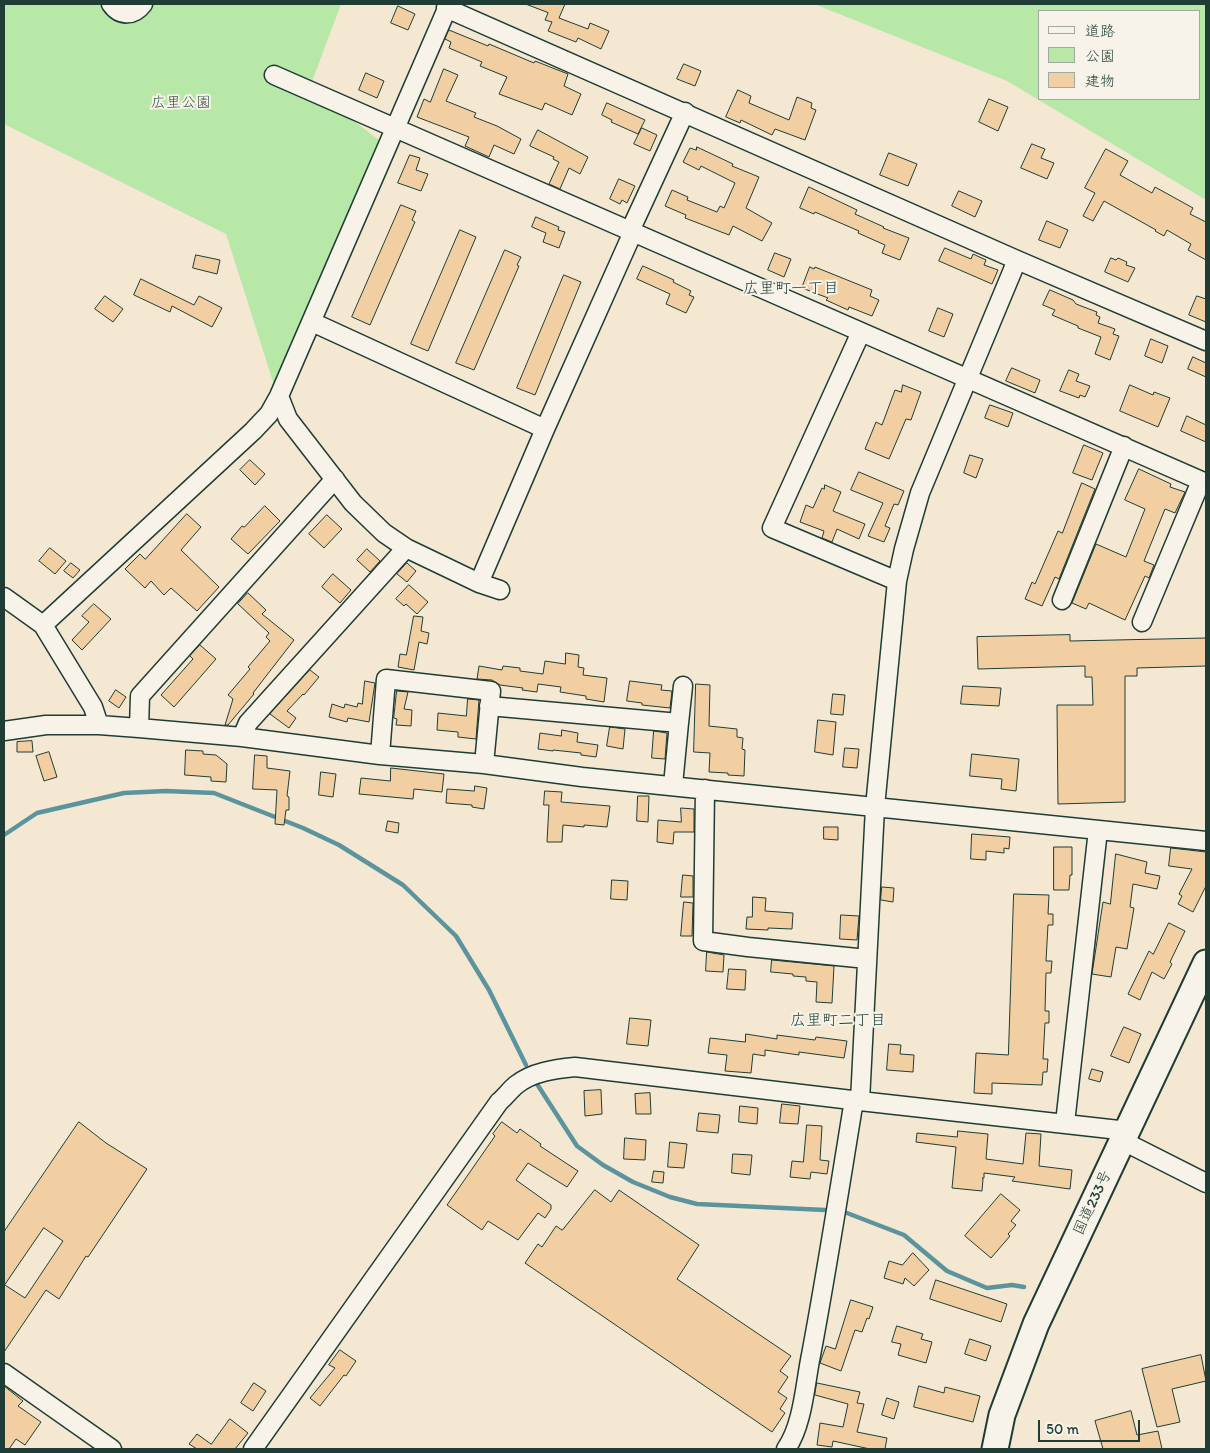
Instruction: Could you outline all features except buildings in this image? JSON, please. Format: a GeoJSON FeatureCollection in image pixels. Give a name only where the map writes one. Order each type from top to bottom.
{"type":"FeatureCollection","features":[{"type":"Feature","properties":{"kind":"highway","name":"国道233号"},"geometry":{"type":"LineString","coordinates":[[995,1449],[1002,1415],[1036,1324],[1126,1136],[1206,962]]}},
{"type":"Feature","properties":{"kind":"street"},"geometry":{"type":"LineString","coordinates":[[111,4],[118,11],[129,14],[139,9],[143,4]]}},
{"type":"Feature","properties":{"kind":"street"},"geometry":{"type":"LineString","coordinates":[[43,624],[269,414],[312,322],[448,6],[1017,260],[1206,341]]}},
{"type":"Feature","properties":{"kind":"street"},"geometry":{"type":"LineString","coordinates":[[274,76],[1204,482],[1142,622]]}},
{"type":"Feature","properties":{"kind":"street"},"geometry":{"type":"LineString","coordinates":[[480,583],[545,429],[684,112]]}},
{"type":"Feature","properties":{"kind":"street"},"geometry":{"type":"LineString","coordinates":[[786,1449],[794,1438],[800,1411],[857,1101],[875,807],[897,581],[920,493],[1017,260]]}},
{"type":"Feature","properties":{"kind":"street"},"geometry":{"type":"LineString","coordinates":[[312,322],[545,429]]}},
{"type":"Feature","properties":{"kind":"street"},"geometry":{"type":"LineString","coordinates":[[861,332],[772,528],[897,581]]}},
{"type":"Feature","properties":{"kind":"street"},"geometry":{"type":"LineString","coordinates":[[279,396],[288,419],[353,503],[384,533],[406,548],[480,583],[500,590]]}},
{"type":"Feature","properties":{"kind":"street"},"geometry":{"type":"LineString","coordinates":[[1062,600],[1124,446]]}},
{"type":"Feature","properties":{"kind":"street"},"geometry":{"type":"LineString","coordinates":[[139,728],[140,696],[335,479]]}},
{"type":"Feature","properties":{"kind":"street"},"geometry":{"type":"LineString","coordinates":[[242,737],[248,723],[406,548]]}},
{"type":"Feature","properties":{"kind":"street"},"geometry":{"type":"LineString","coordinates":[[4,597],[43,624],[93,707],[99,725]]}},
{"type":"Feature","properties":{"kind":"street"},"geometry":{"type":"LineString","coordinates":[[380,755],[386,679],[491,691],[484,764]]}},
{"type":"Feature","properties":{"kind":"street"},"geometry":{"type":"LineString","coordinates":[[673,785],[683,686]]}},
{"type":"Feature","properties":{"kind":"street"},"geometry":{"type":"LineString","coordinates":[[489,706],[680,723]]}},
{"type":"Feature","properties":{"kind":"street"},"geometry":{"type":"LineString","coordinates":[[4,731],[46,725],[99,725],[242,737],[380,755],[484,764],[582,777],[1206,841]]}},
{"type":"Feature","properties":{"kind":"street"},"geometry":{"type":"LineString","coordinates":[[705,789],[703,941],[867,959]]}},
{"type":"Feature","properties":{"kind":"street"},"geometry":{"type":"LineString","coordinates":[[1065,1123],[1098,830]]}},
{"type":"Feature","properties":{"kind":"street"},"geometry":{"type":"LineString","coordinates":[[253,1449],[500,1102],[516,1085],[554,1069],[575,1067],[857,1101],[1065,1123],[1126,1136],[1206,1183]]}},
{"type":"Feature","properties":{"kind":"street"},"geometry":{"type":"LineString","coordinates":[[4,1373],[112,1449]]}},
{"type":"Feature","properties":{"kind":"green space","name":"広里公園"},"geometry":{"type":"Polygon","coordinates":[[[4,4],[341,4],[310,87],[380,141],[274,385],[226,234],[4,124],[4,4]]]}},
{"type":"Feature","properties":{"kind":"green space"},"geometry":{"type":"Polygon","coordinates":[[[814,4],[1206,4],[1206,200],[1039,100],[1200,100],[1200,10],[1038,10],[1038,100],[1007,81],[814,4]]]}},
{"type":"Feature","properties":{"kind":"waterway"},"geometry":{"type":"LineString","coordinates":[[4,835],[37,813],[124,793],[166,791],[214,793],[303,828],[339,845],[403,885],[456,936],[489,990],[526,1065]]}},
{"type":"Feature","properties":{"kind":"waterway"},"geometry":{"type":"LineString","coordinates":[[537,1084],[577,1146],[603,1165],[633,1182],[670,1197],[697,1204],[825,1210]]}},
{"type":"Feature","properties":{"kind":"waterway"},"geometry":{"type":"LineString","coordinates":[[847,1213],[904,1235],[947,1271],[987,1288],[1012,1285],[1024,1287]]}},
{"type":"Feature","properties":{"kind":"district","name":"広里町一丁目"},"geometry":{"type":"Point","coordinates":[791,289]}},
{"type":"Feature","properties":{"kind":"district","name":"広里町二丁目"},"geometry":{"type":"Point","coordinates":[838,1021]}}]}
